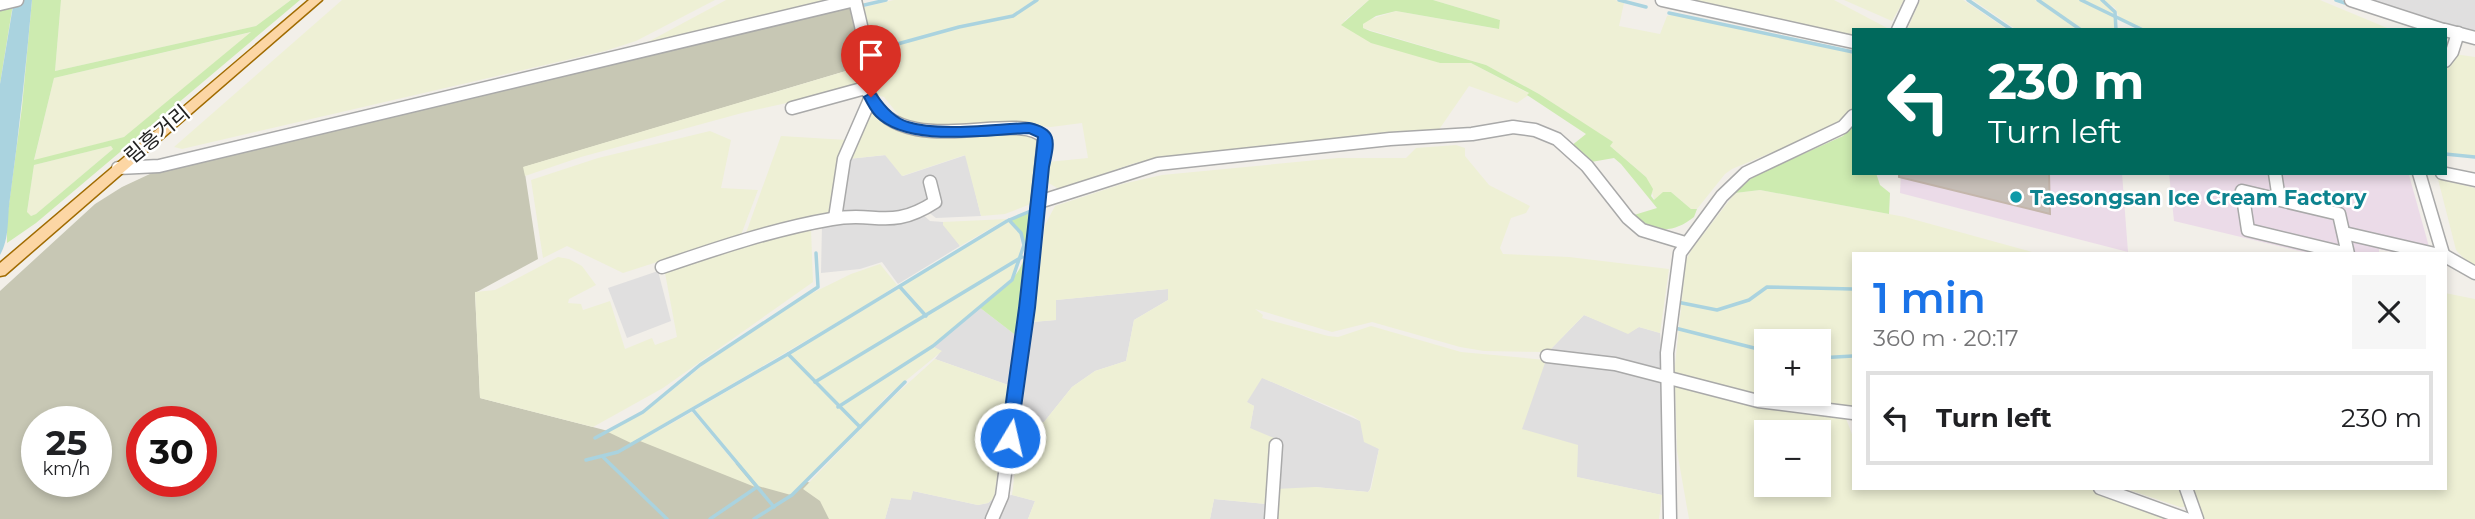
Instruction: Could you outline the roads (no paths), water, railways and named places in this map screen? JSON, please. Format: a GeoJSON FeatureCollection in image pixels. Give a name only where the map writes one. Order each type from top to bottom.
{"type":"FeatureCollection","features":[{"type":"Feature","properties":{"kind":"main road","name":"림흥거리"},"geometry":{"type":"LineString","coordinates":[[0,271],[316,0]]}},
{"type":"Feature","properties":{"kind":"street"},"geometry":{"type":"LineString","coordinates":[[0,4],[15,0]]}},
{"type":"Feature","properties":{"kind":"street"},"geometry":{"type":"LineString","coordinates":[[118,168],[159,166],[855,0],[866,50],[870,92],[880,112],[889,119],[917,130],[1038,130],[1045,136],[1040,202],[1002,496],[992,519]]}},
{"type":"Feature","properties":{"kind":"street"},"geometry":{"type":"LineString","coordinates":[[1662,0],[1852,41]]}},
{"type":"Feature","properties":{"kind":"street"},"geometry":{"type":"LineString","coordinates":[[1899,28],[1912,0]]}},
{"type":"Feature","properties":{"kind":"street"},"geometry":{"type":"LineString","coordinates":[[2351,0],[2438,28]]}},
{"type":"Feature","properties":{"kind":"street"},"geometry":{"type":"LineString","coordinates":[[2447,31],[2457,36],[2475,38]]}},
{"type":"Feature","properties":{"kind":"street"},"geometry":{"type":"LineString","coordinates":[[2447,57],[2457,36]]}},
{"type":"Feature","properties":{"kind":"street"},"geometry":{"type":"LineString","coordinates":[[792,108],[870,92]]}},
{"type":"Feature","properties":{"kind":"street"},"geometry":{"type":"LineString","coordinates":[[835,218],[844,159],[870,92]]}},
{"type":"Feature","properties":{"kind":"street"},"geometry":{"type":"LineString","coordinates":[[1670,519],[1667,377],[1673,298],[1685,243],[1722,196],[1746,173],[1832,132],[1852,117]]}},
{"type":"Feature","properties":{"kind":"street"},"geometry":{"type":"LineString","coordinates":[[1040,202],[1158,164],[1390,139],[1472,134],[1513,127],[1535,130],[1558,139],[1587,166],[1628,218],[1642,230],[1685,243]]}},
{"type":"Feature","properties":{"kind":"street"},"geometry":{"type":"LineString","coordinates":[[2447,174],[2475,180]]}},
{"type":"Feature","properties":{"kind":"street"},"geometry":{"type":"LineString","coordinates":[[2275,175],[2279,199]]}},
{"type":"Feature","properties":{"kind":"street"},"geometry":{"type":"LineString","coordinates":[[2420,175],[2443,252]]}},
{"type":"Feature","properties":{"kind":"street"},"geometry":{"type":"LineString","coordinates":[[662,267],[748,238],[835,218],[895,220],[918,212],[935,202],[930,182]]}},
{"type":"Feature","properties":{"kind":"street"},"geometry":{"type":"LineString","coordinates":[[2340,252],[2248,230],[2242,191],[2339,214],[2348,252]]}},
{"type":"Feature","properties":{"kind":"street"},"geometry":{"type":"LineString","coordinates":[[2344,233],[2425,252]]}},
{"type":"Feature","properties":{"kind":"street"},"geometry":{"type":"LineString","coordinates":[[2447,257],[2475,273]]}},
{"type":"Feature","properties":{"kind":"street"},"geometry":{"type":"LineString","coordinates":[[1547,356],[1575,357],[1778,405],[1852,413]]}},
{"type":"Feature","properties":{"kind":"street"},"geometry":{"type":"LineString","coordinates":[[1271,519],[1276,445]]}},
{"type":"Feature","properties":{"kind":"street"},"geometry":{"type":"LineString","coordinates":[[2106,490],[2186,519]]}},
{"type":"Feature","properties":{"kind":"street"},"geometry":{"type":"LineString","coordinates":[[2187,490],[2197,519]]}},
{"type":"Feature","properties":{"kind":"water"},"geometry":{"type":"Polygon","coordinates":[[[14,0],[32,0],[7,235],[0,255],[0,84],[14,0]]]}},
{"type":"Feature","properties":{"kind":"waterway"},"geometry":{"type":"LineString","coordinates":[[860,6],[886,0]]}},
{"type":"Feature","properties":{"kind":"waterway"},"geometry":{"type":"LineString","coordinates":[[872,51],[959,27],[1013,16],[1037,0]]}},
{"type":"Feature","properties":{"kind":"waterway"},"geometry":{"type":"LineString","coordinates":[[1619,0],[1646,7]]}},
{"type":"Feature","properties":{"kind":"waterway"},"geometry":{"type":"LineString","coordinates":[[1968,0],[2009,28]]}},
{"type":"Feature","properties":{"kind":"waterway"},"geometry":{"type":"LineString","coordinates":[[2038,0],[2078,28]]}},
{"type":"Feature","properties":{"kind":"waterway"},"geometry":{"type":"LineString","coordinates":[[2081,0],[2115,17]]}},
{"type":"Feature","properties":{"kind":"waterway"},"geometry":{"type":"LineString","coordinates":[[2102,0],[2115,12],[2115,17]]}},
{"type":"Feature","properties":{"kind":"waterway"},"geometry":{"type":"LineString","coordinates":[[2336,0],[2348,4]]}},
{"type":"Feature","properties":{"kind":"waterway"},"geometry":{"type":"LineString","coordinates":[[1669,13],[1852,52]]}},
{"type":"Feature","properties":{"kind":"waterway"},"geometry":{"type":"LineString","coordinates":[[2115,17],[2139,28]]}},
{"type":"Feature","properties":{"kind":"waterway"},"geometry":{"type":"LineString","coordinates":[[2115,17],[2116,28]]}},
{"type":"Feature","properties":{"kind":"waterway"},"geometry":{"type":"LineString","coordinates":[[2447,154],[2475,157]]}},
{"type":"Feature","properties":{"kind":"waterway"},"geometry":{"type":"LineString","coordinates":[[1118,171],[1144,163]]}},
{"type":"Feature","properties":{"kind":"waterway"},"geometry":{"type":"LineString","coordinates":[[1009,220],[1033,210]]}},
{"type":"Feature","properties":{"kind":"waterway"},"geometry":{"type":"LineString","coordinates":[[788,354],[1009,220]]}},
{"type":"Feature","properties":{"kind":"waterway"},"geometry":{"type":"LineString","coordinates":[[1009,220],[1021,233],[1024,245],[1019,259]]}},
{"type":"Feature","properties":{"kind":"waterway"},"geometry":{"type":"LineString","coordinates":[[595,438],[643,412],[700,365],[818,287],[816,253]]}},
{"type":"Feature","properties":{"kind":"waterway"},"geometry":{"type":"LineString","coordinates":[[839,406],[933,346],[1012,280],[1019,259]]}},
{"type":"Feature","properties":{"kind":"waterway"},"geometry":{"type":"LineString","coordinates":[[925,315],[1019,259]]}},
{"type":"Feature","properties":{"kind":"waterway"},"geometry":{"type":"LineString","coordinates":[[900,287],[925,315]]}},
{"type":"Feature","properties":{"kind":"waterway"},"geometry":{"type":"LineString","coordinates":[[1677,302],[1717,310],[1749,300],[1767,287],[1852,289]]}},
{"type":"Feature","properties":{"kind":"waterway"},"geometry":{"type":"LineString","coordinates":[[815,382],[925,315]]}},
{"type":"Feature","properties":{"kind":"waterway"},"geometry":{"type":"LineString","coordinates":[[1675,328],[1754,348]]}},
{"type":"Feature","properties":{"kind":"waterway"},"geometry":{"type":"LineString","coordinates":[[586,460],[618,452],[788,354]]}},
{"type":"Feature","properties":{"kind":"waterway"},"geometry":{"type":"LineString","coordinates":[[788,354],[815,382]]}},
{"type":"Feature","properties":{"kind":"waterway"},"geometry":{"type":"LineString","coordinates":[[1831,357],[1852,356]]}},
{"type":"Feature","properties":{"kind":"waterway"},"geometry":{"type":"LineString","coordinates":[[815,382],[839,406]]}},
{"type":"Feature","properties":{"kind":"waterway"},"geometry":{"type":"LineString","coordinates":[[860,427],[905,382]]}},
{"type":"Feature","properties":{"kind":"waterway"},"geometry":{"type":"LineString","coordinates":[[839,406],[860,427]]}},
{"type":"Feature","properties":{"kind":"waterway"},"geometry":{"type":"LineString","coordinates":[[693,410],[774,507]]}},
{"type":"Feature","properties":{"kind":"waterway"},"geometry":{"type":"LineString","coordinates":[[774,507],[792,495],[860,427]]}},
{"type":"Feature","properties":{"kind":"waterway"},"geometry":{"type":"LineString","coordinates":[[603,457],[667,519]]}},
{"type":"Feature","properties":{"kind":"waterway"},"geometry":{"type":"LineString","coordinates":[[710,519],[757,487]]}},
{"type":"Feature","properties":{"kind":"waterway"},"geometry":{"type":"LineString","coordinates":[[754,519],[774,507]]}},
{"type":"Feature","properties":{"kind":"place","name":"Taesongsan Ice Cream Factory"},"geometry":{"type":"Point","coordinates":[2016,197]}}]}
